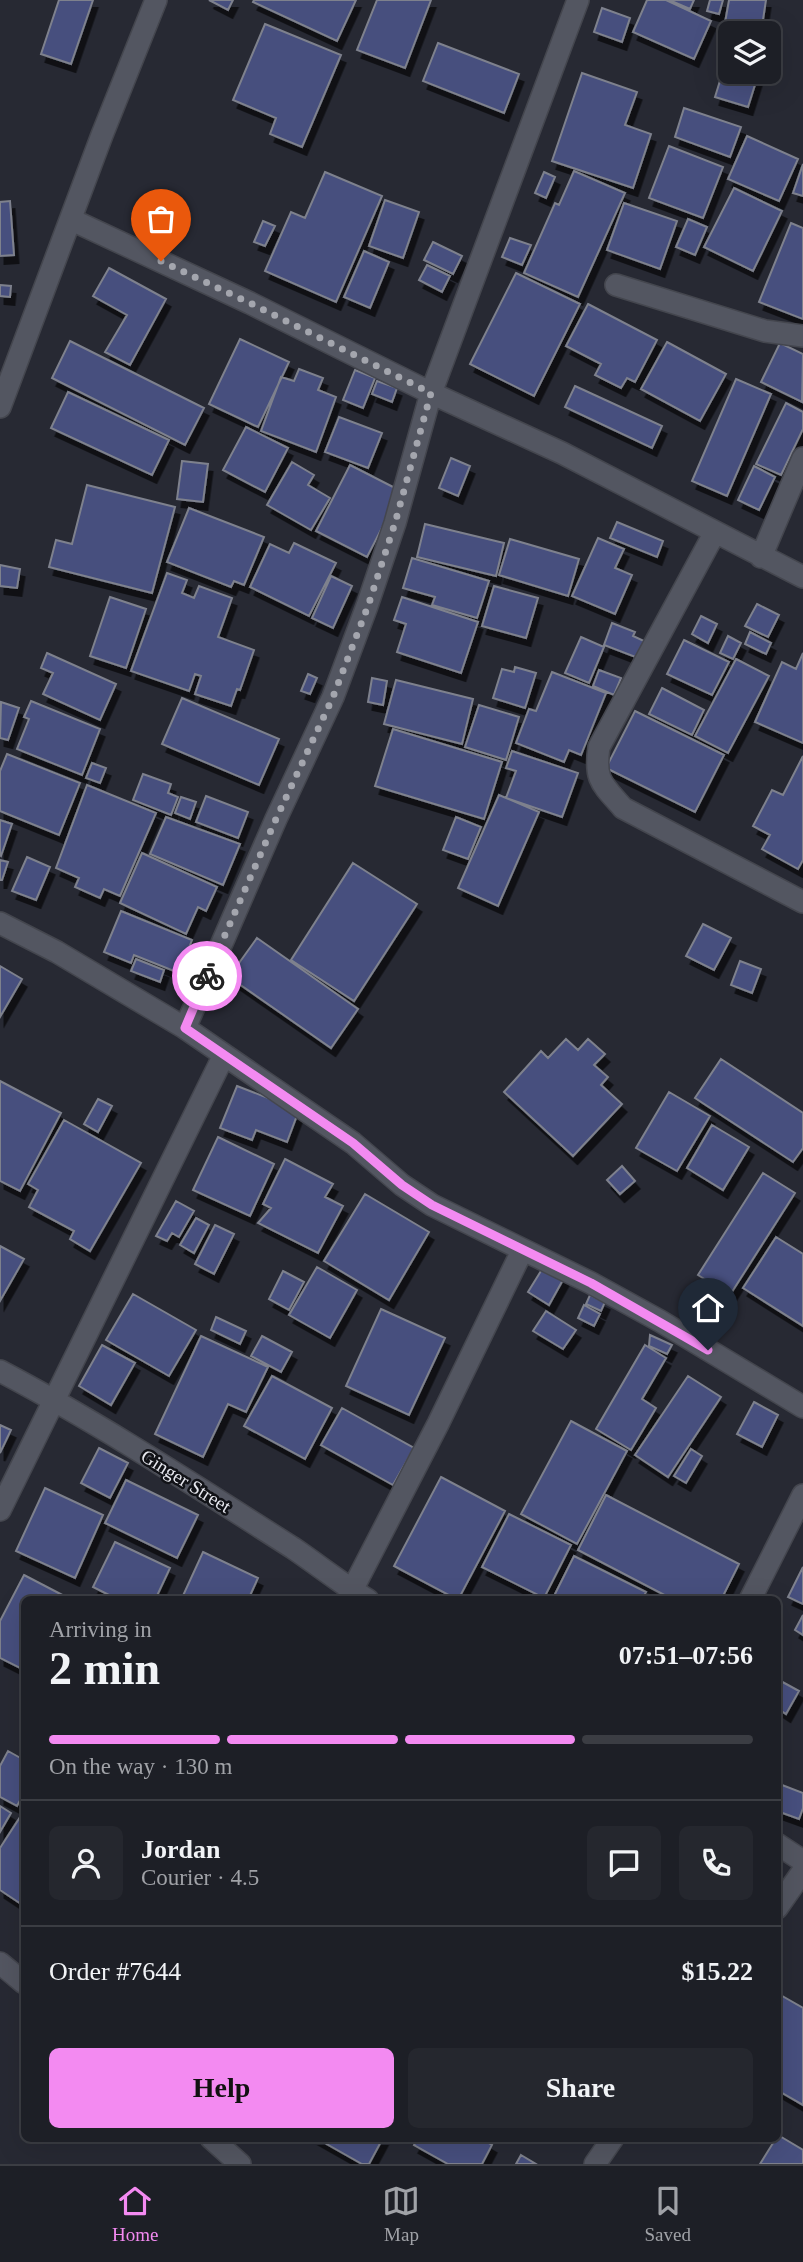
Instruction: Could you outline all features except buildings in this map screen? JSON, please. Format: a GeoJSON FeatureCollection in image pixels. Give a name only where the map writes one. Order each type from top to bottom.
{"type":"FeatureCollection","features":[{"type":"Feature","properties":{"kind":"street"},"geometry":{"type":"LineString","coordinates":[[0,407],[102,135],[156,0]]}},
{"type":"Feature","properties":{"kind":"street"},"geometry":{"type":"LineString","coordinates":[[185,1028],[276,819],[333,697],[368,606],[395,523],[431,393],[578,0]]}},
{"type":"Feature","properties":{"kind":"street"},"geometry":{"type":"LineString","coordinates":[[72,220],[562,453],[803,577]]}},
{"type":"Feature","properties":{"kind":"street"},"geometry":{"type":"LineString","coordinates":[[616,285],[765,331],[803,336]]}},
{"type":"Feature","properties":{"kind":"street"},"geometry":{"type":"LineString","coordinates":[[761,557],[803,458]]}},
{"type":"Feature","properties":{"kind":"street"},"geometry":{"type":"LineString","coordinates":[[715,532],[599,747],[596,769],[605,788],[623,808],[803,902]]}},
{"type":"Feature","properties":{"kind":"street"},"geometry":{"type":"LineString","coordinates":[[0,923],[57,952],[185,1028],[353,1143],[402,1185],[432,1205],[591,1283],[803,1407]]}},
{"type":"Feature","properties":{"kind":"street"},"geometry":{"type":"LineString","coordinates":[[0,1510],[224,1055]]}},
{"type":"Feature","properties":{"kind":"street"},"geometry":{"type":"LineString","coordinates":[[356,1596],[522,1251]]}},
{"type":"Feature","properties":{"kind":"street","name":"Ginger Street"},"geometry":{"type":"LineString","coordinates":[[0,1370],[55,1400],[280,1540],[356,1596]]}},
{"type":"Feature","properties":{"kind":"street"},"geometry":{"type":"LineString","coordinates":[[752,1596],[803,1495]]}},
{"type":"Feature","properties":{"kind":"street"},"geometry":{"type":"LineString","coordinates":[[781,1847],[803,1861]]}},
{"type":"Feature","properties":{"kind":"street"},"geometry":{"type":"LineString","coordinates":[[781,1902],[803,1871]]}},
{"type":"Feature","properties":{"kind":"street"},"geometry":{"type":"LineString","coordinates":[[0,1963],[21,1980]]}},
{"type":"Feature","properties":{"kind":"street"},"geometry":{"type":"LineString","coordinates":[[215,2142],[240,2164]]}},
{"type":"Feature","properties":{"kind":"street"},"geometry":{"type":"LineString","coordinates":[[595,2164],[610,2142]]}},
{"type":"Feature","properties":{"kind":"way so far"},"geometry":{"type":"LineString","coordinates":[[161,261],[431,393],[395,523],[368,606],[333,697],[207,976]]}},
{"type":"Feature","properties":{"kind":"route"},"geometry":{"type":"LineString","coordinates":[[207,976],[185,1028],[353,1143],[402,1185],[432,1205],[591,1283],[708,1350]]}}]}
